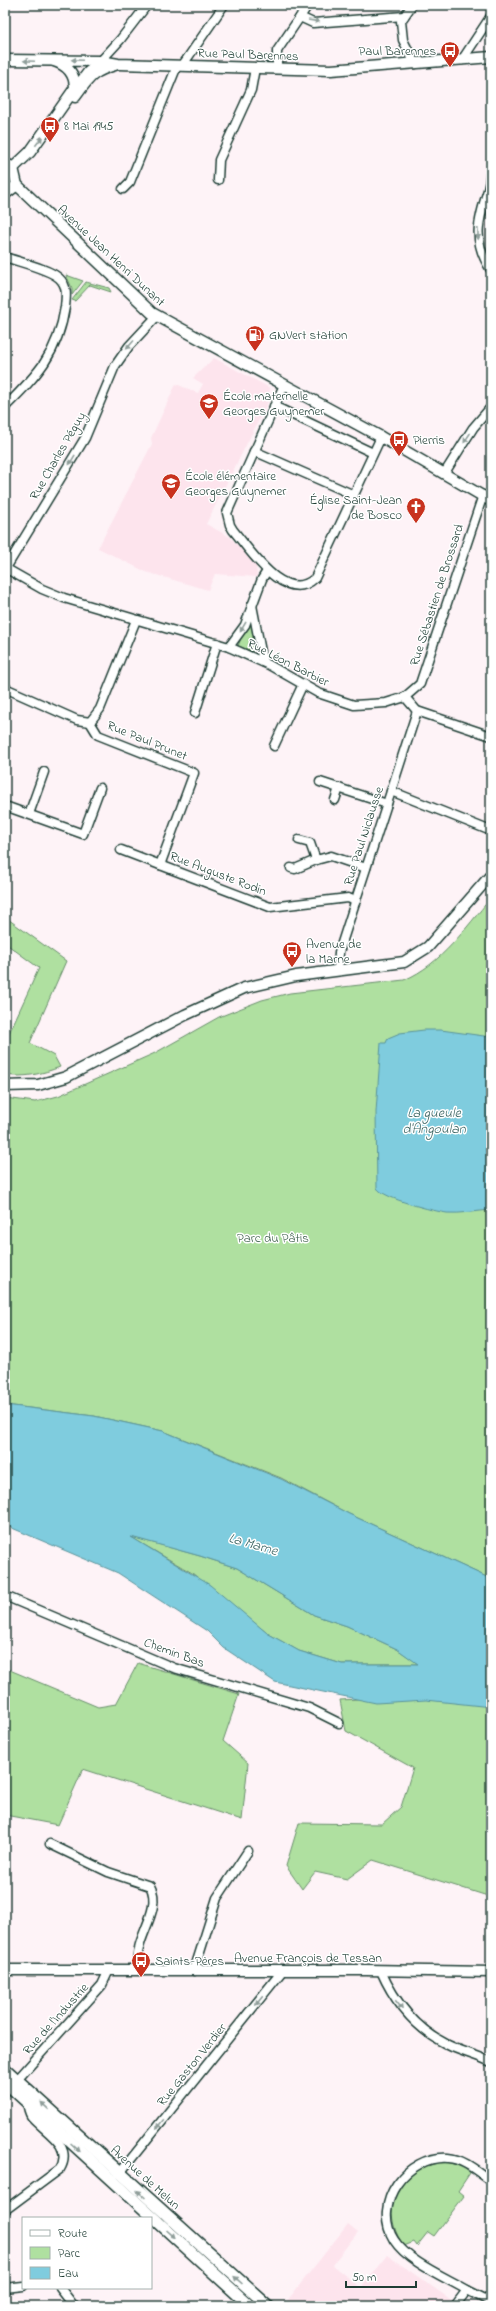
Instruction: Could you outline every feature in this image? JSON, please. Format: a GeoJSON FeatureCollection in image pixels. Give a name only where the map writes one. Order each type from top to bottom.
{"type":"FeatureCollection","features":[{"type":"Feature","properties":{"kind":"main road","name":"Avenue de Melun"},"geometry":{"type":"LineString","coordinates":[[5,2069],[119,2174],[268,2306]]}},
{"type":"Feature","properties":{"kind":"main road"},"geometry":{"type":"LineString","coordinates":[[5,2082],[250,2306]]}},
{"type":"Feature","properties":{"kind":"street"},"geometry":{"type":"LineString","coordinates":[[5,194],[18,185],[9,166],[30,152],[61,111],[75,88],[88,71],[101,60],[147,5]]}},
{"type":"Feature","properties":{"kind":"street"},"geometry":{"type":"LineString","coordinates":[[122,189],[130,182],[179,66],[224,5]]}},
{"type":"Feature","properties":{"kind":"street"},"geometry":{"type":"LineString","coordinates":[[277,69],[278,51],[308,5]]}},
{"type":"Feature","properties":{"kind":"street"},"geometry":{"type":"LineString","coordinates":[[412,5],[401,21],[403,40],[415,64]]}},
{"type":"Feature","properties":{"kind":"street"},"geometry":{"type":"LineString","coordinates":[[300,17],[313,23],[404,16]]}},
{"type":"Feature","properties":{"kind":"street"},"geometry":{"type":"LineString","coordinates":[[462,60],[491,16]]}},
{"type":"Feature","properties":{"kind":"street","name":"Rue Paul Barennes"},"geometry":{"type":"LineString","coordinates":[[5,60],[101,60],[118,64],[331,70],[491,58]]}},
{"type":"Feature","properties":{"kind":"street"},"geometry":{"type":"LineString","coordinates":[[54,61],[67,67],[74,78],[75,88]]}},
{"type":"Feature","properties":{"kind":"street"},"geometry":{"type":"LineString","coordinates":[[61,111],[69,106],[91,76],[103,67],[118,64]]}},
{"type":"Feature","properties":{"kind":"street"},"geometry":{"type":"LineString","coordinates":[[218,180],[219,160],[251,90],[255,68]]}},
{"type":"Feature","properties":{"kind":"street"},"geometry":{"type":"LineString","coordinates":[[491,169],[488,191],[478,228],[480,248],[491,270]]}},
{"type":"Feature","properties":{"kind":"street","name":"Avenue Jean Henri Dunant"},"geometry":{"type":"LineString","coordinates":[[18,185],[157,316],[381,438],[487,498]]}},
{"type":"Feature","properties":{"kind":"street"},"geometry":{"type":"LineString","coordinates":[[5,257],[55,275],[64,285],[66,299],[63,321],[53,351],[36,376],[5,408]]}},
{"type":"Feature","properties":{"kind":"street","name":"Rue Charles Péguy"},"geometry":{"type":"LineString","coordinates":[[6,568],[85,438],[115,366],[129,346],[157,316]]}},
{"type":"Feature","properties":{"kind":"street"},"geometry":{"type":"LineString","coordinates":[[284,385],[228,507],[228,519],[233,530],[267,572],[277,579],[297,587],[310,583],[319,572],[381,438]]}},
{"type":"Feature","properties":{"kind":"street"},"geometry":{"type":"LineString","coordinates":[[274,406],[373,453]]}},
{"type":"Feature","properties":{"kind":"street"},"geometry":{"type":"LineString","coordinates":[[444,474],[473,428],[491,407]]}},
{"type":"Feature","properties":{"kind":"street"},"geometry":{"type":"LineString","coordinates":[[254,451],[354,495]]}},
{"type":"Feature","properties":{"kind":"street","name":"Rue Sébastien de Brossard"},"geometry":{"type":"LineString","coordinates":[[405,697],[420,684],[487,498]]}},
{"type":"Feature","properties":{"kind":"street","name":"Rue Léon Barbier"},"geometry":{"type":"LineString","coordinates":[[6,568],[42,589],[64,598],[229,647],[264,662],[318,693],[354,705],[376,705],[405,697]]}},
{"type":"Feature","properties":{"kind":"street"},"geometry":{"type":"LineString","coordinates":[[229,647],[245,625],[252,604],[267,572]]}},
{"type":"Feature","properties":{"kind":"street"},"geometry":{"type":"LineString","coordinates":[[252,604],[264,662]]}},
{"type":"Feature","properties":{"kind":"street"},"geometry":{"type":"LineString","coordinates":[[90,722],[100,709],[136,620]]}},
{"type":"Feature","properties":{"kind":"street"},"geometry":{"type":"LineString","coordinates":[[195,713],[217,643]]}},
{"type":"Feature","properties":{"kind":"street"},"geometry":{"type":"LineString","coordinates":[[274,746],[303,684]]}},
{"type":"Feature","properties":{"kind":"street","name":"Rue Paul Prunet"},"geometry":{"type":"LineString","coordinates":[[5,688],[77,720],[90,722],[98,735],[194,773],[160,865]]}},
{"type":"Feature","properties":{"kind":"street"},"geometry":{"type":"LineString","coordinates":[[405,697],[417,711],[491,736]]}},
{"type":"Feature","properties":{"kind":"street","name":"Rue Paul Niclausse"},"geometry":{"type":"LineString","coordinates":[[338,970],[340,952],[417,711]]}},
{"type":"Feature","properties":{"kind":"street"},"geometry":{"type":"LineString","coordinates":[[29,814],[44,772]]}},
{"type":"Feature","properties":{"kind":"street"},"geometry":{"type":"LineString","coordinates":[[320,782],[387,804]]}},
{"type":"Feature","properties":{"kind":"street"},"geometry":{"type":"LineString","coordinates":[[5,806],[82,834],[100,788]]}},
{"type":"Feature","properties":{"kind":"street"},"geometry":{"type":"LineString","coordinates":[[335,800],[339,788]]}},
{"type":"Feature","properties":{"kind":"street"},"geometry":{"type":"LineString","coordinates":[[391,791],[491,831]]}},
{"type":"Feature","properties":{"kind":"street"},"geometry":{"type":"LineString","coordinates":[[299,840],[310,843],[316,860]]}},
{"type":"Feature","properties":{"kind":"street","name":"Rue Auguste Rodin"},"geometry":{"type":"LineString","coordinates":[[121,850],[270,907],[348,898],[356,901]]}},
{"type":"Feature","properties":{"kind":"street"},"geometry":{"type":"LineString","coordinates":[[291,868],[295,869],[316,860],[331,856],[366,868]]}},
{"type":"Feature","properties":{"kind":"street"},"geometry":{"type":"LineString","coordinates":[[5,1086],[38,1085],[66,1077],[203,1006],[244,988],[268,981],[338,970],[394,964],[416,957],[428,947],[491,875]]}},
{"type":"Feature","properties":{"kind":"street","name":"Chemin Bas"},"geometry":{"type":"LineString","coordinates":[[5,1596],[174,1668],[309,1708],[339,1723]]}},
{"type":"Feature","properties":{"kind":"street"},"geometry":{"type":"LineString","coordinates":[[50,1844],[108,1872],[150,1886],[154,1894],[153,1904],[138,1949],[138,1970]]}},
{"type":"Feature","properties":{"kind":"street"},"geometry":{"type":"LineString","coordinates":[[194,1971],[217,1898],[248,1851]]}},
{"type":"Feature","properties":{"kind":"street","name":"Avenue François de Tessan"},"geometry":{"type":"LineString","coordinates":[[5,1970],[491,1972]]}},
{"type":"Feature","properties":{"kind":"street","name":"Rue de l'Industrie"},"geometry":{"type":"LineString","coordinates":[[17,2080],[102,1985],[108,1970]]}},
{"type":"Feature","properties":{"kind":"street","name":"Rue Gaston Verdier"},"geometry":{"type":"LineString","coordinates":[[119,2174],[283,1970]]}},
{"type":"Feature","properties":{"kind":"street"},"geometry":{"type":"LineString","coordinates":[[381,1971],[391,1994],[422,2028],[448,2045],[491,2062]]}},
{"type":"Feature","properties":{"kind":"street"},"geometry":{"type":"LineString","coordinates":[[5,2210],[60,2169],[64,2154],[57,2140],[31,2116],[27,2103]]}},
{"type":"Feature","properties":{"kind":"street"},"geometry":{"type":"LineString","coordinates":[[491,2181],[456,2159],[437,2159],[421,2164],[407,2172],[394,2187],[390,2196],[388,2220],[394,2239],[400,2249],[467,2290],[491,2302]]}},
{"type":"Feature","properties":{"kind":"street"},"geometry":{"type":"LineString","coordinates":[[5,2288],[22,2286]]}},
{"type":"Feature","properties":{"kind":"street"},"geometry":{"type":"LineString","coordinates":[[61,2289],[74,2306]]}},
{"type":"Feature","properties":{"kind":"street"},"geometry":{"type":"LineString","coordinates":[[455,2306],[467,2290]]}},
{"type":"Feature","properties":{"kind":"shaded area","name":"École élémentaire Georges Guynemer"},"geometry":{"type":"Polygon","coordinates":[[[214,358],[270,388],[268,402],[206,524],[230,537],[256,565],[257,577],[215,574],[208,590],[146,572],[98,548],[152,444],[151,438],[176,384],[198,393],[203,384],[193,378],[214,358]]]}},
{"type":"Feature","properties":{"kind":"shaded area"},"geometry":{"type":"Polygon","coordinates":[[[348,2224],[358,2232],[332,2265],[361,2288],[387,2255],[460,2306],[283,2306],[348,2224]]]}},
{"type":"Feature","properties":{"kind":"green space"},"geometry":{"type":"Polygon","coordinates":[[[66,275],[83,281],[72,295],[72,288],[66,275]]]}},
{"type":"Feature","properties":{"kind":"green space"},"geometry":{"type":"Polygon","coordinates":[[[86,282],[109,288],[111,292],[90,285],[75,301],[72,300],[86,282]]]}},
{"type":"Feature","properties":{"kind":"green space"},"geometry":{"type":"Polygon","coordinates":[[[252,618],[257,648],[252,651],[238,646],[252,618]]]}},
{"type":"Feature","properties":{"kind":"green space","name":"Parc du Pâtis"},"geometry":{"type":"Polygon","coordinates":[[[491,898],[491,1579],[349,1514],[281,1478],[163,1431],[94,1416],[5,1405],[5,1098],[35,1102],[58,1096],[155,1053],[219,1017],[262,1000],[290,993],[404,980],[430,965],[441,955],[462,933],[491,898]]]}},
{"type":"Feature","properties":{"kind":"green space"},"geometry":{"type":"Polygon","coordinates":[[[5,917],[66,961],[30,1043],[54,1056],[60,1067],[46,1072],[26,1076],[5,1075],[5,1042],[39,968],[5,943],[5,917]]]}},
{"type":"Feature","properties":{"kind":"green space"},"geometry":{"type":"Polygon","coordinates":[[[129,1536],[237,1568],[314,1615],[347,1626],[397,1649],[419,1664],[342,1664],[299,1651],[267,1633],[192,1573],[129,1536]]]}},
{"type":"Feature","properties":{"kind":"green space"},"geometry":{"type":"Polygon","coordinates":[[[138,1663],[239,1694],[223,1741],[248,1763],[242,1820],[83,1769],[58,1825],[5,1815],[5,1668],[98,1707],[116,1704],[138,1663]]]}},
{"type":"Feature","properties":{"kind":"green space"},"geometry":{"type":"Polygon","coordinates":[[[394,1697],[491,1704],[491,1897],[373,1860],[347,1879],[315,1872],[302,1889],[286,1866],[299,1823],[382,1824],[401,1807],[413,1768],[346,1731],[340,1700],[394,1697]]]}},
{"type":"Feature","properties":{"kind":"green space"},"geometry":{"type":"Polygon","coordinates":[[[446,2162],[461,2166],[470,2173],[458,2191],[464,2196],[434,2236],[428,2232],[417,2246],[414,2242],[404,2246],[394,2225],[392,2213],[393,2202],[397,2192],[402,2183],[422,2168],[446,2162]]]}},
{"type":"Feature","properties":{"kind":"water","name":"La gueule d'Angoulan"},"geometry":{"type":"Polygon","coordinates":[[[424,1030],[441,1030],[491,1037],[491,1210],[458,1213],[441,1212],[399,1200],[381,1192],[377,1188],[376,1112],[381,1043],[386,1043],[388,1038],[400,1033],[424,1030]]]}},
{"type":"Feature","properties":{"kind":"water","name":"La Marne"},"geometry":{"type":"Polygon","coordinates":[[[5,1405],[94,1416],[163,1431],[281,1479],[349,1514],[491,1579],[491,1707],[426,1700],[376,1703],[275,1682],[224,1648],[207,1631],[118,1573],[5,1525],[5,1405]],[[131,1537],[210,1585],[267,1633],[299,1651],[342,1664],[418,1664],[397,1649],[347,1626],[314,1615],[237,1568],[131,1537]]]}},
{"type":"Feature","properties":{"kind":"place","name":"Paul Barennes"},"geometry":{"type":"Point","coordinates":[450,68]}},
{"type":"Feature","properties":{"kind":"place","name":"8 Mai 1945"},"geometry":{"type":"Point","coordinates":[50,143]}},
{"type":"Feature","properties":{"kind":"place","name":"GNVert station"},"geometry":{"type":"Point","coordinates":[255,352]}},
{"type":"Feature","properties":{"kind":"place","name":"École maternelle Georges Guynemer"},"geometry":{"type":"Point","coordinates":[209,420]}},
{"type":"Feature","properties":{"kind":"place","name":"Pierris"},"geometry":{"type":"Point","coordinates":[399,457]}},
{"type":"Feature","properties":{"kind":"place","name":"École élémentaire Georges Guynemer"},"geometry":{"type":"Point","coordinates":[171,500]}},
{"type":"Feature","properties":{"kind":"place","name":"Église Saint-Jean de Bosco"},"geometry":{"type":"Point","coordinates":[416,524]}},
{"type":"Feature","properties":{"kind":"place","name":"Avenue de la Marne"},"geometry":{"type":"Point","coordinates":[292,968]}},
{"type":"Feature","properties":{"kind":"place","name":"Saints-Pères"},"geometry":{"type":"Point","coordinates":[141,1978]}}]}
